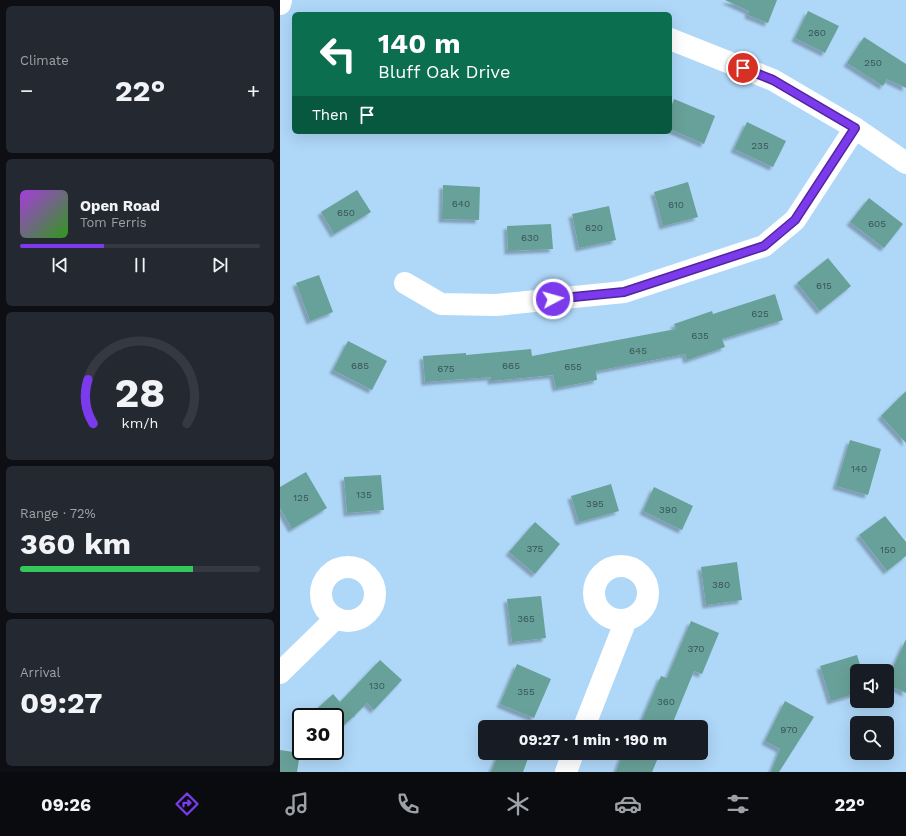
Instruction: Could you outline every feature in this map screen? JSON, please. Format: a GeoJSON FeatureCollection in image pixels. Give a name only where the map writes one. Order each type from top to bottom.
{"type":"FeatureCollection","features":[{"type":"Feature","properties":{"kind":"street"},"geometry":{"type":"LineString","coordinates":[[280,4],[281,0]]}},
{"type":"Feature","properties":{"kind":"street"},"geometry":{"type":"LineString","coordinates":[[672,40],[773,80],[855,128],[906,163]]}},
{"type":"Feature","properties":{"kind":"street"},"geometry":{"type":"LineString","coordinates":[[405,283],[441,304],[496,305],[609,294],[624,292],[764,246],[795,220],[855,128]]}},
{"type":"Feature","properties":{"kind":"street"},"geometry":{"type":"LineString","coordinates":[[280,673],[336,618]]}},
{"type":"Feature","properties":{"kind":"street"},"geometry":{"type":"LineString","coordinates":[[587,720],[626,620]]}},
{"type":"Feature","properties":{"kind":"street"},"geometry":{"type":"LineString","coordinates":[[566,772],[570,760]]}},
{"type":"Feature","properties":{"kind":"building"},"geometry":{"type":"Polygon","coordinates":[[[725,0],[777,0],[768,23],[748,15],[749,11],[725,0]]]}},
{"type":"Feature","properties":{"kind":"building"},"geometry":{"type":"Polygon","coordinates":[[[808,11],[839,26],[825,53],[795,38],[808,11]]]}},
{"type":"Feature","properties":{"kind":"building"},"geometry":{"type":"Polygon","coordinates":[[[864,37],[906,64],[906,88],[887,79],[883,86],[847,63],[864,37]]]}},
{"type":"Feature","properties":{"kind":"building"},"geometry":{"type":"Polygon","coordinates":[[[674,99],[715,116],[704,144],[672,130],[672,104],[674,99]]]}},
{"type":"Feature","properties":{"kind":"building"},"geometry":{"type":"Polygon","coordinates":[[[747,122],[786,141],[773,167],[734,149],[747,122]]]}},
{"type":"Feature","properties":{"kind":"building"},"geometry":{"type":"Polygon","coordinates":[[[688,182],[698,217],[663,226],[654,192],[688,182]]]}},
{"type":"Feature","properties":{"kind":"building"},"geometry":{"type":"Polygon","coordinates":[[[443,185],[480,187],[479,220],[442,219],[443,185]]]}},
{"type":"Feature","properties":{"kind":"building"},"geometry":{"type":"Polygon","coordinates":[[[357,190],[371,212],[334,234],[321,212],[357,190]]]}},
{"type":"Feature","properties":{"kind":"building"},"geometry":{"type":"Polygon","coordinates":[[[869,198],[903,224],[884,248],[850,222],[869,198]]]}},
{"type":"Feature","properties":{"kind":"building"},"geometry":{"type":"Polygon","coordinates":[[[609,206],[616,240],[579,248],[572,214],[609,206]]]}},
{"type":"Feature","properties":{"kind":"building"},"geometry":{"type":"Polygon","coordinates":[[[551,224],[553,249],[508,251],[507,226],[551,224]]]}},
{"type":"Feature","properties":{"kind":"building"},"geometry":{"type":"Polygon","coordinates":[[[828,258],[851,286],[820,311],[797,283],[828,258]]]}},
{"type":"Feature","properties":{"kind":"building"},"geometry":{"type":"Polygon","coordinates":[[[319,275],[333,312],[310,321],[296,283],[319,275]]]}},
{"type":"Feature","properties":{"kind":"building"},"geometry":{"type":"Polygon","coordinates":[[[775,294],[783,320],[722,339],[725,347],[687,360],[685,354],[596,371],[597,380],[556,388],[553,375],[491,381],[491,377],[425,382],[423,356],[466,353],[466,355],[531,349],[532,356],[676,329],[674,324],[712,311],[713,314],[775,294]]]}},
{"type":"Feature","properties":{"kind":"building"},"geometry":{"type":"Polygon","coordinates":[[[348,341],[387,361],[372,390],[333,370],[348,341]]]}},
{"type":"Feature","properties":{"kind":"building"},"geometry":{"type":"Polygon","coordinates":[[[906,391],[906,443],[881,416],[906,391]]]}},
{"type":"Feature","properties":{"kind":"building"},"geometry":{"type":"Polygon","coordinates":[[[850,440],[881,449],[868,495],[836,486],[850,440]]]}},
{"type":"Feature","properties":{"kind":"building"},"geometry":{"type":"Polygon","coordinates":[[[306,472],[327,508],[292,529],[280,508],[280,487],[306,472]]]}},
{"type":"Feature","properties":{"kind":"building"},"geometry":{"type":"Polygon","coordinates":[[[381,475],[384,510],[347,513],[344,477],[381,475]]]}},
{"type":"Feature","properties":{"kind":"building"},"geometry":{"type":"Polygon","coordinates":[[[611,484],[619,511],[579,522],[571,496],[611,484]]]}},
{"type":"Feature","properties":{"kind":"building"},"geometry":{"type":"Polygon","coordinates":[[[654,487],[693,506],[682,530],[643,511],[654,487]]]}},
{"type":"Feature","properties":{"kind":"building"},"geometry":{"type":"Polygon","coordinates":[[[885,516],[906,542],[906,556],[887,571],[859,535],[885,516]]]}},
{"type":"Feature","properties":{"kind":"building"},"geometry":{"type":"Polygon","coordinates":[[[535,522],[560,544],[535,574],[509,552],[535,522]]]}},
{"type":"Feature","properties":{"kind":"building"},"geometry":{"type":"Polygon","coordinates":[[[737,562],[742,600],[706,605],[701,567],[737,562]]]}},
{"type":"Feature","properties":{"kind":"building"},"geometry":{"type":"Polygon","coordinates":[[[541,596],[546,638],[512,642],[507,599],[541,596]]]}},
{"type":"Feature","properties":{"kind":"building"},"geometry":{"type":"Polygon","coordinates":[[[691,621],[719,633],[702,674],[694,671],[674,720],[642,720],[661,676],[667,678],[691,621]]]}},
{"type":"Feature","properties":{"kind":"building"},"geometry":{"type":"Polygon","coordinates":[[[906,639],[906,693],[894,687],[894,666],[906,639]]]}},
{"type":"Feature","properties":{"kind":"building"},"geometry":{"type":"Polygon","coordinates":[[[857,655],[860,664],[850,664],[850,695],[831,701],[820,666],[857,655]]]}},
{"type":"Feature","properties":{"kind":"building"},"geometry":{"type":"Polygon","coordinates":[[[380,660],[402,680],[374,710],[367,703],[354,716],[355,717],[344,725],[344,708],[318,708],[333,694],[340,702],[380,660]]]}},
{"type":"Feature","properties":{"kind":"building"},"geometry":{"type":"Polygon","coordinates":[[[517,664],[551,679],[534,718],[500,704],[517,664]]]}},
{"type":"Feature","properties":{"kind":"building"},"geometry":{"type":"Polygon","coordinates":[[[785,701],[814,717],[779,772],[771,772],[780,749],[765,741],[785,701]]]}},
{"type":"Feature","properties":{"kind":"building"},"geometry":{"type":"Polygon","coordinates":[[[280,750],[292,752],[292,760],[299,760],[297,772],[280,772],[280,750]]]}},
{"type":"Feature","properties":{"kind":"building"},"geometry":{"type":"Polygon","coordinates":[[[496,760],[527,760],[523,772],[491,772],[496,760]]]}},
{"type":"Feature","properties":{"kind":"building"},"geometry":{"type":"Polygon","coordinates":[[[620,760],[657,760],[652,772],[616,772],[620,760]]]}},
{"type":"Feature","properties":{"kind":"route"},"geometry":{"type":"LineString","coordinates":[[553,299],[624,292],[764,246],[795,220],[855,128],[773,80],[743,68]]}}]}
